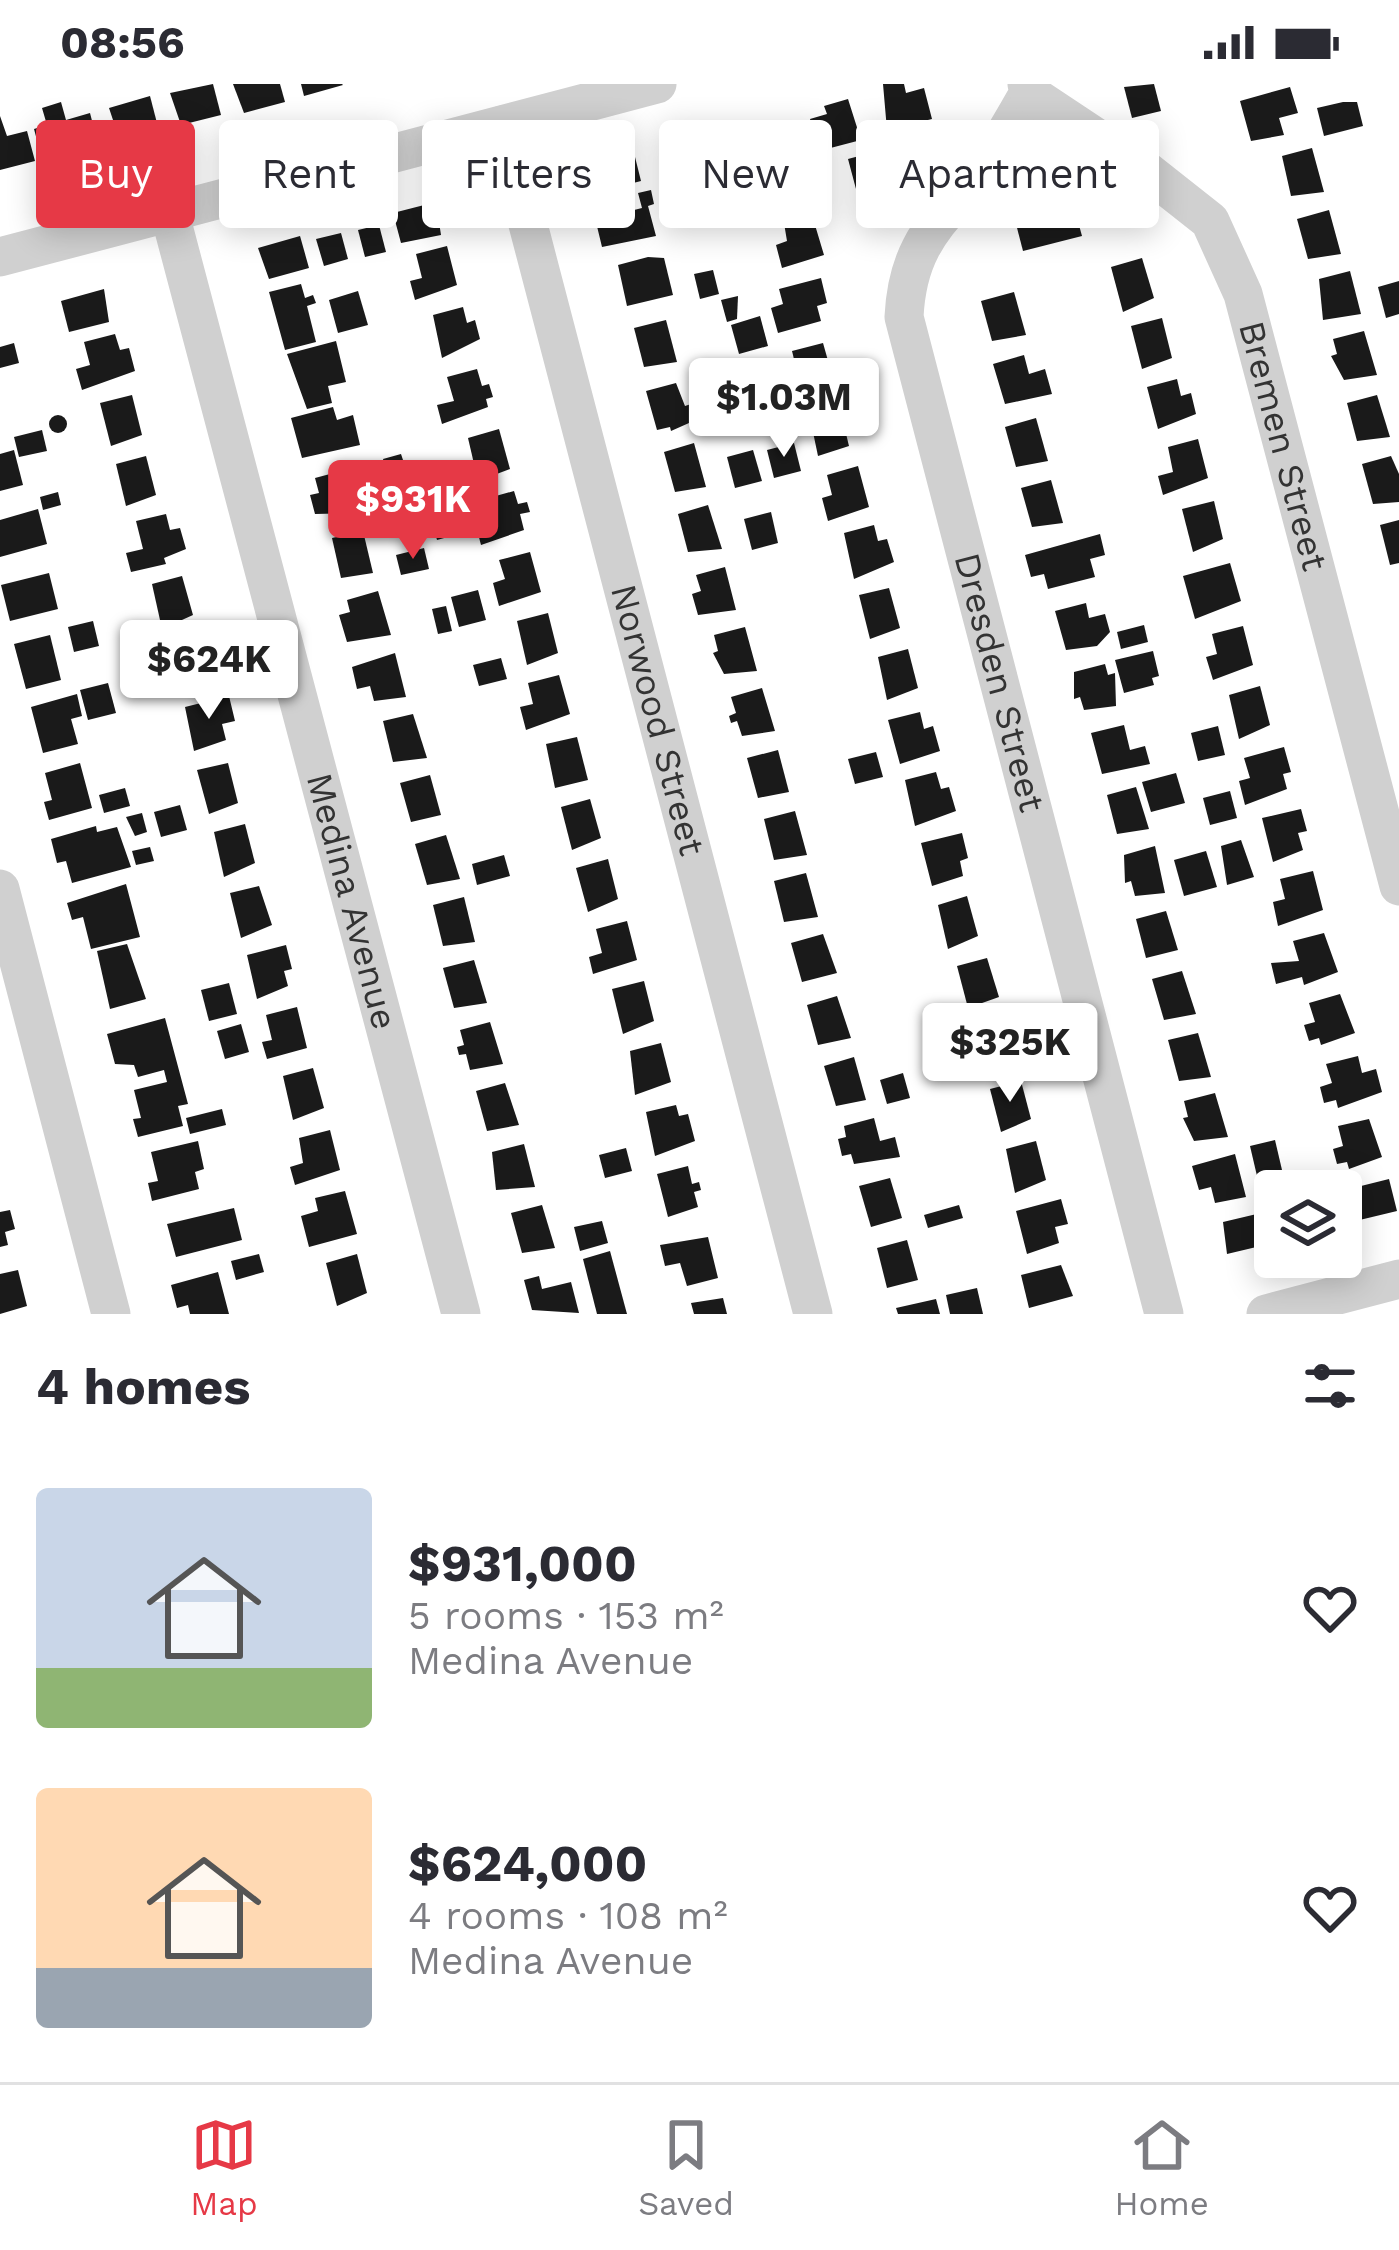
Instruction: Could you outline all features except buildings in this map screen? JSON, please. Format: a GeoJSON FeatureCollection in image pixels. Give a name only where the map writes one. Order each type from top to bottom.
{"type":"FeatureCollection","features":[{"type":"Feature","properties":{"kind":"street"},"geometry":{"type":"LineString","coordinates":[[521,120],[657,84]]}},
{"type":"Feature","properties":{"kind":"street","name":"Bremen Street"},"geometry":{"type":"LineString","coordinates":[[1028,89],[1210,221],[1243,294],[1399,886]]}},
{"type":"Feature","properties":{"kind":"street","name":"Dresden Street"},"geometry":{"type":"LineString","coordinates":[[1028,89],[988,160],[917,248],[906,281],[904,317],[1163,1314]]}},
{"type":"Feature","properties":{"kind":"street"},"geometry":{"type":"LineString","coordinates":[[195,204],[422,146]]}},
{"type":"Feature","properties":{"kind":"street"},"geometry":{"type":"LineString","coordinates":[[0,257],[107,228]]}},
{"type":"Feature","properties":{"kind":"street","name":"Medina Avenue"},"geometry":{"type":"LineString","coordinates":[[174,228],[461,1314]]}},
{"type":"Feature","properties":{"kind":"street","name":"Norwood Street"},"geometry":{"type":"LineString","coordinates":[[529,228],[812,1314]]}},
{"type":"Feature","properties":{"kind":"street"},"geometry":{"type":"LineString","coordinates":[[0,889],[111,1314]]}},
{"type":"Feature","properties":{"kind":"street"},"geometry":{"type":"LineString","coordinates":[[1266,1314],[1399,1279]]}}]}
